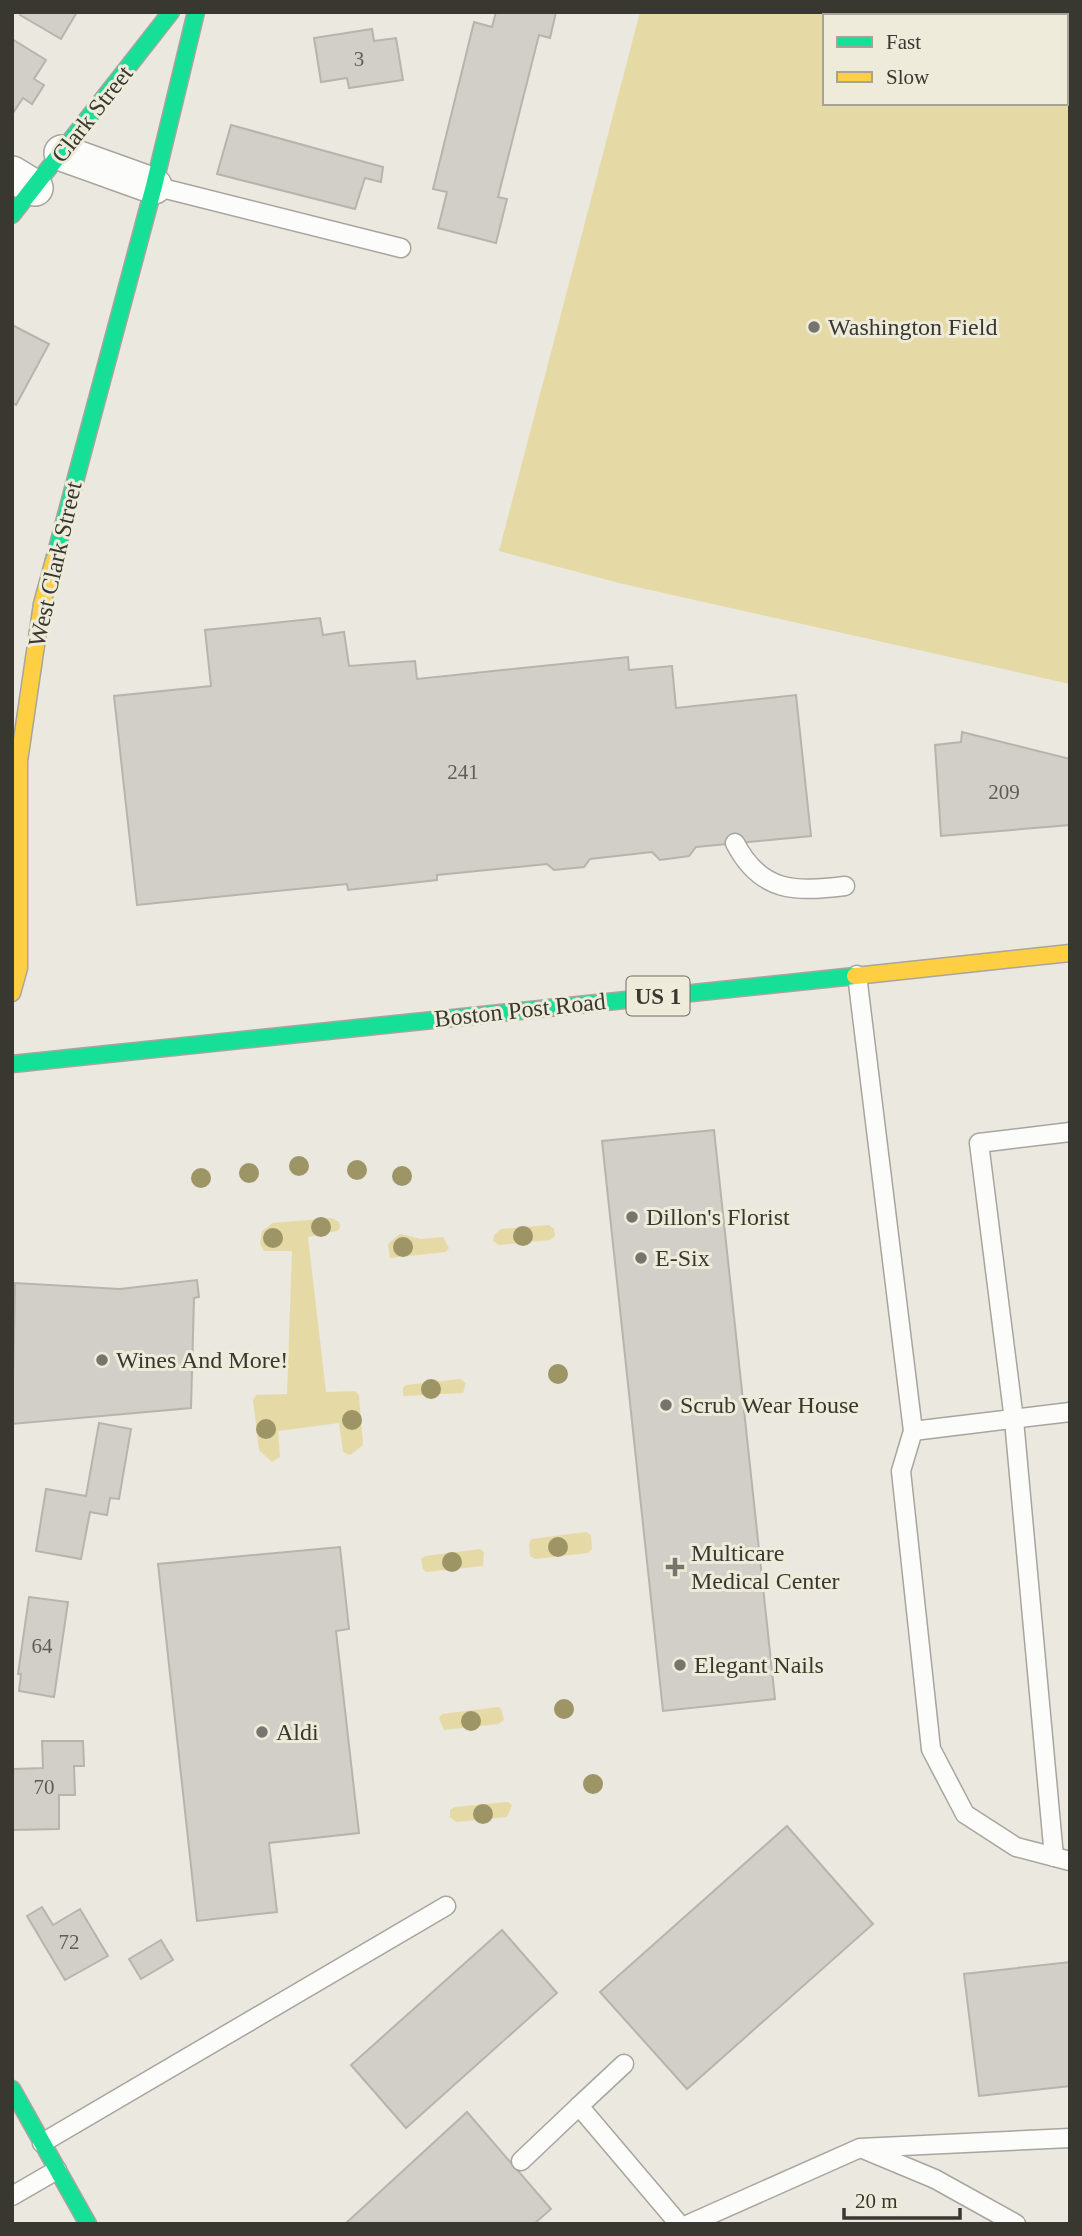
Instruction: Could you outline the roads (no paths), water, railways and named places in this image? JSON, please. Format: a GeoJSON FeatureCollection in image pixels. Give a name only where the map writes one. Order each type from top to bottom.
{"type":"FeatureCollection","features":[{"type":"Feature","properties":{"kind":"main road","name":"Clark Street"},"geometry":{"type":"LineString","coordinates":[[12,215],[23,181],[62,153],[171,12]]}},
{"type":"Feature","properties":{"kind":"main road","name":"West Clark Street"},"geometry":{"type":"LineString","coordinates":[[12,993],[19,968],[19,761],[42,604],[154,186],[196,12]]}},
{"type":"Feature","properties":{"kind":"main road","name":"Boston Post Road"},"geometry":{"type":"LineString","coordinates":[[12,1064],[1070,953]]}},
{"type":"Feature","properties":{"kind":"main road"},"geometry":{"type":"LineString","coordinates":[[12,2089],[88,2224]]}},
{"type":"Feature","properties":{"kind":"street"},"geometry":{"type":"LineString","coordinates":[[62,153],[154,186]]}},
{"type":"Feature","properties":{"kind":"lane"},"geometry":{"type":"LineString","coordinates":[[154,186],[401,248]]}},
{"type":"Feature","properties":{"kind":"lane"},"geometry":{"type":"LineString","coordinates":[[735,843],[746,864],[783,888],[807,890],[845,886]]}},
{"type":"Feature","properties":{"kind":"lane"},"geometry":{"type":"LineString","coordinates":[[858,975],[913,1431],[901,1471],[931,1749],[965,1814],[1016,1847],[1062,1859],[1014,1420],[979,1143],[1070,1132]]}},
{"type":"Feature","properties":{"kind":"lane"},"geometry":{"type":"LineString","coordinates":[[913,1431],[1070,1412]]}},
{"type":"Feature","properties":{"kind":"lane"},"geometry":{"type":"LineString","coordinates":[[42,2143],[446,1906]]}},
{"type":"Feature","properties":{"kind":"lane"},"geometry":{"type":"LineString","coordinates":[[521,2161],[624,2064]]}},
{"type":"Feature","properties":{"kind":"lane"},"geometry":{"type":"LineString","coordinates":[[579,2106],[679,2224]]}},
{"type":"Feature","properties":{"kind":"lane"},"geometry":{"type":"LineString","coordinates":[[689,2224],[860,2148],[1070,2138]]}},
{"type":"Feature","properties":{"kind":"lane"},"geometry":{"type":"LineString","coordinates":[[860,2148],[935,2179],[1016,2224]]}},
{"type":"Feature","properties":{"kind":"lane"},"geometry":{"type":"LineString","coordinates":[[12,2196],[57,2170]]}},
{"type":"Feature","properties":{"kind":"place","name":"Washington Field"},"geometry":{"type":"Point","coordinates":[814,327]}},
{"type":"Feature","properties":{"kind":"place","name":"Dillon's Florist"},"geometry":{"type":"Point","coordinates":[632,1217]}},
{"type":"Feature","properties":{"kind":"place","name":"E-Six"},"geometry":{"type":"Point","coordinates":[641,1258]}},
{"type":"Feature","properties":{"kind":"place","name":"Wines And More!"},"geometry":{"type":"Point","coordinates":[102,1360]}},
{"type":"Feature","properties":{"kind":"place","name":"Scrub Wear House"},"geometry":{"type":"Point","coordinates":[666,1405]}},
{"type":"Feature","properties":{"kind":"place","name":"Multicare Medical Center"},"geometry":{"type":"Point","coordinates":[675,1567]}},
{"type":"Feature","properties":{"kind":"place","name":"Elegant Nails"},"geometry":{"type":"Point","coordinates":[680,1665]}},
{"type":"Feature","properties":{"kind":"place","name":"Aldi"},"geometry":{"type":"Point","coordinates":[262,1732]}}]}
